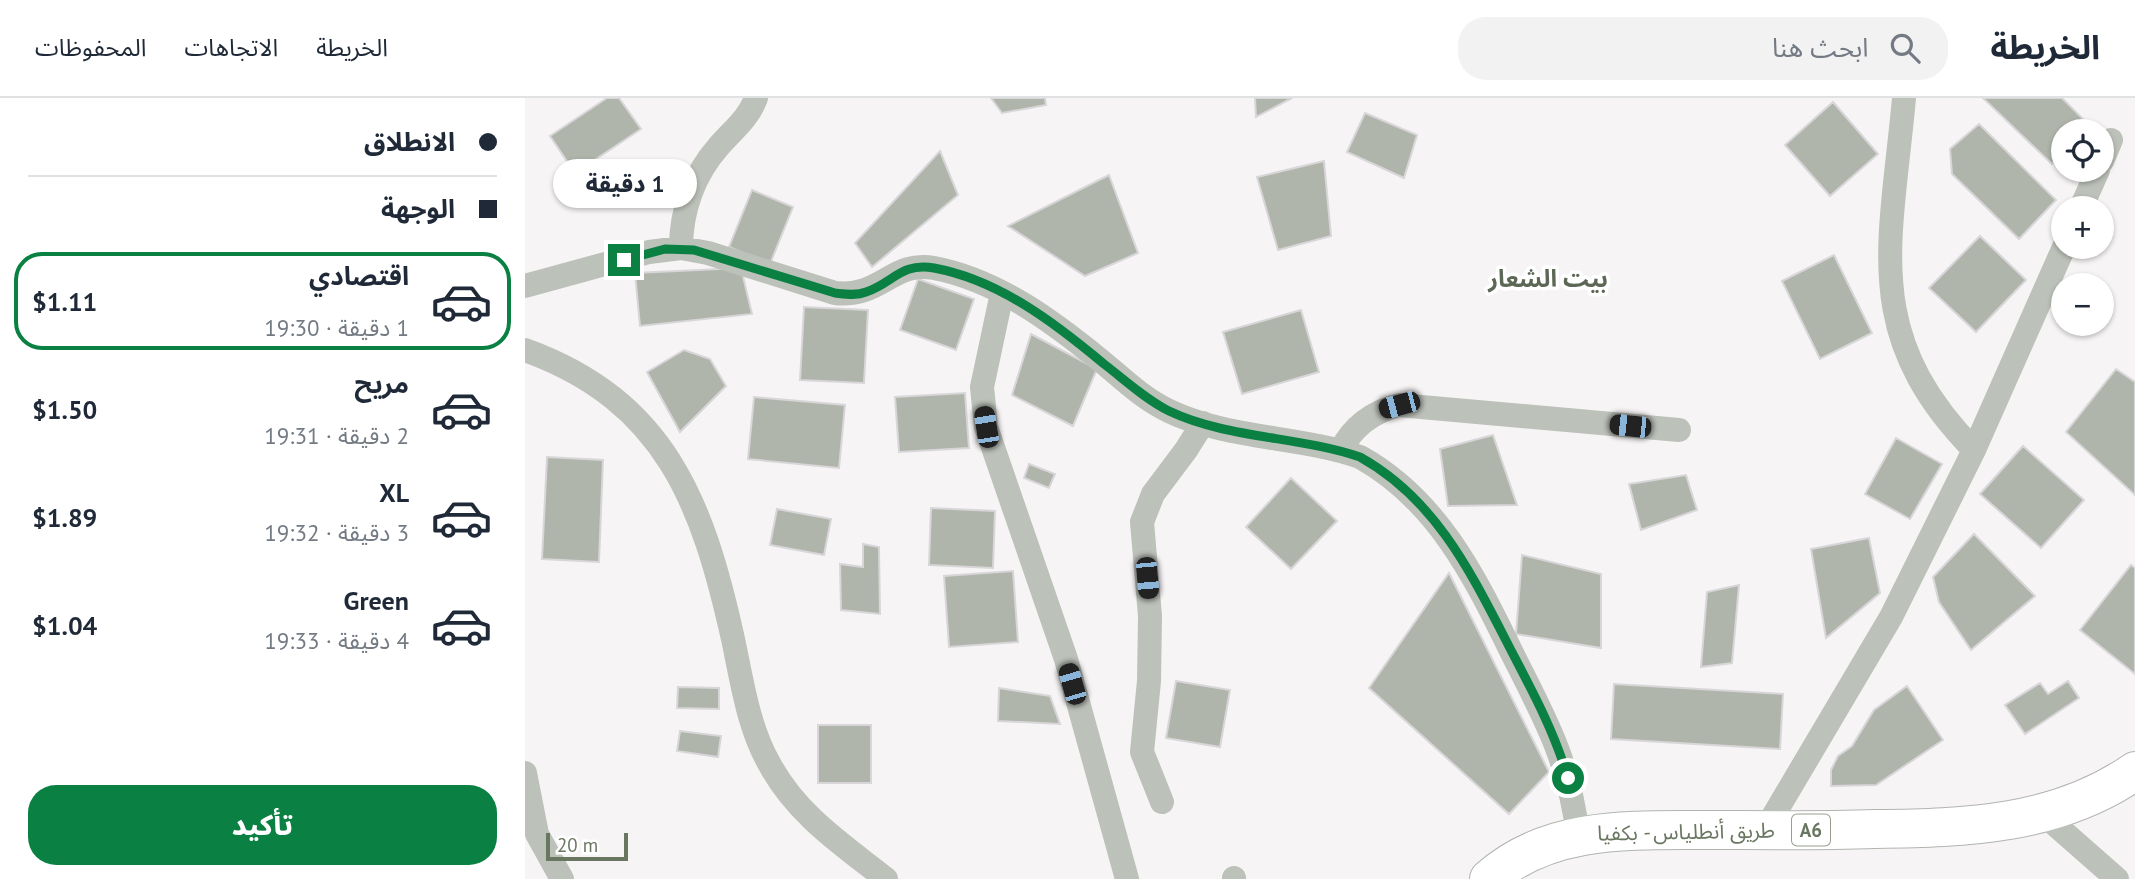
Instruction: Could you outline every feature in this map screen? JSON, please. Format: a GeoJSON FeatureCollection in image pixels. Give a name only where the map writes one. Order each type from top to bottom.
{"type":"FeatureCollection","features":[{"type":"Feature","properties":{"kind":"highway","name":"طريق أنطلياس - بكفيا"},"geometry":{"type":"LineString","coordinates":[[1489,879],[1521,854],[1578,835],[1658,830],[1943,828],[2019,820],[2043,814],[2113,787],[2135,771]]}},
{"type":"Feature","properties":{"kind":"street"},"geometry":{"type":"LineString","coordinates":[[681,248],[681,224],[702,167],[745,121],[756,98]]}},
{"type":"Feature","properties":{"kind":"street"},"geometry":{"type":"LineString","coordinates":[[1904,98],[1889,275],[1894,315],[1905,353],[1923,389],[1946,421],[1974,450]]}},
{"type":"Feature","properties":{"kind":"street"},"geometry":{"type":"LineString","coordinates":[[525,286],[649,252],[681,248],[708,253],[835,293],[865,293],[891,276],[920,267],[935,268],[1002,293],[1059,327],[1156,404],[1203,423],[1341,450],[1377,466],[1415,498],[1442,528],[1466,564],[1553,732],[1568,778],[1578,835]]}},
{"type":"Feature","properties":{"kind":"street"},"geometry":{"type":"LineString","coordinates":[[1765,831],[1891,617],[1974,450],[2059,259]]}},
{"type":"Feature","properties":{"kind":"street"},"geometry":{"type":"LineString","coordinates":[[1002,293],[983,377],[986,427],[1066,659],[1127,879]]}},
{"type":"Feature","properties":{"kind":"street"},"geometry":{"type":"LineString","coordinates":[[525,350],[577,373],[606,392],[656,441],[675,469],[707,534],[750,715],[769,765],[800,808],[819,827],[886,879]]}},
{"type":"Feature","properties":{"kind":"street"},"geometry":{"type":"LineString","coordinates":[[1341,450],[1350,433],[1365,420],[1384,409],[1399,405],[1679,430]]}},
{"type":"Feature","properties":{"kind":"street"},"geometry":{"type":"LineString","coordinates":[[1162,802],[1142,752],[1150,645],[1142,522],[1153,494],[1203,423]]}},
{"type":"Feature","properties":{"kind":"street"},"geometry":{"type":"LineString","coordinates":[[525,773],[537,834],[562,879]]}},
{"type":"Feature","properties":{"kind":"street"},"geometry":{"type":"LineString","coordinates":[[2043,814],[2117,879]]}},
{"type":"Feature","properties":{"kind":"building"},"geometry":{"type":"Polygon","coordinates":[[[607,98],[619,98],[641,129],[575,173],[550,136],[607,98]]]}},
{"type":"Feature","properties":{"kind":"building"},"geometry":{"type":"Polygon","coordinates":[[[991,98],[1045,98],[1046,105],[1002,113],[991,98]]]}},
{"type":"Feature","properties":{"kind":"building"},"geometry":{"type":"Polygon","coordinates":[[[1255,98],[1292,98],[1256,117],[1255,98]]]}},
{"type":"Feature","properties":{"kind":"building"},"geometry":{"type":"Polygon","coordinates":[[[1983,98],[2062,98],[2083,119],[2051,119],[2051,163],[1983,98]]]}},
{"type":"Feature","properties":{"kind":"building"},"geometry":{"type":"Polygon","coordinates":[[[1833,102],[1878,154],[1830,196],[1785,145],[1833,102]]]}},
{"type":"Feature","properties":{"kind":"building"},"geometry":{"type":"Polygon","coordinates":[[[1365,113],[1417,135],[1404,178],[1347,152],[1365,113]]]}},
{"type":"Feature","properties":{"kind":"building"},"geometry":{"type":"Polygon","coordinates":[[[1979,124],[2052,196],[2051,205],[2019,239],[1952,174],[1950,149],[1979,124]]]}},
{"type":"Feature","properties":{"kind":"building"},"geometry":{"type":"Polygon","coordinates":[[[940,151],[958,195],[872,267],[855,243],[940,151]]]}},
{"type":"Feature","properties":{"kind":"building"},"geometry":{"type":"Polygon","coordinates":[[[1324,161],[1331,236],[1278,250],[1257,177],[1324,161]]]}},
{"type":"Feature","properties":{"kind":"building"},"geometry":{"type":"Polygon","coordinates":[[[1109,175],[1138,253],[1085,276],[1008,226],[1109,175]]]}},
{"type":"Feature","properties":{"kind":"building"},"geometry":{"type":"Polygon","coordinates":[[[752,190],[793,207],[770,264],[729,247],[752,190]]]}},
{"type":"Feature","properties":{"kind":"building"},"geometry":{"type":"Polygon","coordinates":[[[1980,236],[2026,280],[1976,332],[1929,288],[1980,236]]]}},
{"type":"Feature","properties":{"kind":"building"},"geometry":{"type":"Polygon","coordinates":[[[1834,255],[1872,333],[1820,359],[1782,281],[1834,255]]]}},
{"type":"Feature","properties":{"kind":"building"},"geometry":{"type":"Polygon","coordinates":[[[741,268],[752,314],[640,326],[635,273],[741,268]]]}},
{"type":"Feature","properties":{"kind":"building"},"geometry":{"type":"Polygon","coordinates":[[[918,279],[974,299],[956,350],[900,330],[918,279]]]}},
{"type":"Feature","properties":{"kind":"building"},"geometry":{"type":"Polygon","coordinates":[[[804,307],[868,310],[864,383],[800,380],[804,307]]]}},
{"type":"Feature","properties":{"kind":"building"},"geometry":{"type":"Polygon","coordinates":[[[1301,310],[1319,372],[1242,394],[1223,332],[1301,310]]]}},
{"type":"Feature","properties":{"kind":"building"},"geometry":{"type":"Polygon","coordinates":[[[1031,334],[1097,369],[1073,426],[1012,395],[1031,334]]]}},
{"type":"Feature","properties":{"kind":"building"},"geometry":{"type":"Polygon","coordinates":[[[684,350],[710,359],[726,386],[680,432],[647,372],[684,350]]]}},
{"type":"Feature","properties":{"kind":"building"},"geometry":{"type":"Polygon","coordinates":[[[2116,369],[2135,382],[2135,495],[2066,432],[2116,369]]]}},
{"type":"Feature","properties":{"kind":"building"},"geometry":{"type":"Polygon","coordinates":[[[965,393],[969,448],[899,452],[895,397],[965,393]]]}},
{"type":"Feature","properties":{"kind":"building"},"geometry":{"type":"Polygon","coordinates":[[[754,397],[845,405],[839,468],[748,459],[754,397]]]}},
{"type":"Feature","properties":{"kind":"building"},"geometry":{"type":"Polygon","coordinates":[[[1493,435],[1517,505],[1448,506],[1440,449],[1493,435]]]}},
{"type":"Feature","properties":{"kind":"building"},"geometry":{"type":"Polygon","coordinates":[[[1896,438],[1942,464],[1910,519],[1865,494],[1896,438]]]}},
{"type":"Feature","properties":{"kind":"building"},"geometry":{"type":"Polygon","coordinates":[[[2023,446],[2084,500],[2041,548],[1980,494],[2023,446]]]}},
{"type":"Feature","properties":{"kind":"building"},"geometry":{"type":"Polygon","coordinates":[[[547,457],[603,460],[599,562],[542,559],[547,457]]]}},
{"type":"Feature","properties":{"kind":"building"},"geometry":{"type":"Polygon","coordinates":[[[1029,464],[1055,474],[1049,488],[1024,478],[1029,464]]]}},
{"type":"Feature","properties":{"kind":"building"},"geometry":{"type":"Polygon","coordinates":[[[1686,475],[1697,510],[1641,530],[1629,484],[1686,475]]]}},
{"type":"Feature","properties":{"kind":"building"},"geometry":{"type":"Polygon","coordinates":[[[1291,478],[1337,521],[1291,569],[1246,527],[1291,478]]]}},
{"type":"Feature","properties":{"kind":"building"},"geometry":{"type":"Polygon","coordinates":[[[931,508],[995,511],[993,568],[929,565],[931,508]]]}},
{"type":"Feature","properties":{"kind":"building"},"geometry":{"type":"Polygon","coordinates":[[[777,509],[831,519],[824,555],[770,545],[777,509]]]}},
{"type":"Feature","properties":{"kind":"building"},"geometry":{"type":"Polygon","coordinates":[[[1974,534],[2035,596],[1971,650],[1939,602],[1933,577],[1974,534]]]}},
{"type":"Feature","properties":{"kind":"building"},"geometry":{"type":"Polygon","coordinates":[[[1869,538],[1880,593],[1826,638],[1811,549],[1869,538]]]}},
{"type":"Feature","properties":{"kind":"building"},"geometry":{"type":"Polygon","coordinates":[[[863,544],[879,547],[880,614],[841,610],[840,564],[863,567],[863,544]]]}},
{"type":"Feature","properties":{"kind":"building"},"geometry":{"type":"Polygon","coordinates":[[[1522,555],[1601,574],[1601,648],[1516,634],[1522,555]]]}},
{"type":"Feature","properties":{"kind":"building"},"geometry":{"type":"Polygon","coordinates":[[[2131,565],[2135,568],[2135,674],[2080,630],[2131,565]]]}},
{"type":"Feature","properties":{"kind":"building"},"geometry":{"type":"Polygon","coordinates":[[[1013,571],[1018,642],[949,647],[944,576],[1013,571]]]}},
{"type":"Feature","properties":{"kind":"building"},"geometry":{"type":"Polygon","coordinates":[[[1449,573],[1549,772],[1509,814],[1369,688],[1449,573]]]}},
{"type":"Feature","properties":{"kind":"building"},"geometry":{"type":"Polygon","coordinates":[[[1739,585],[1732,663],[1701,667],[1707,592],[1739,585]]]}},
{"type":"Feature","properties":{"kind":"building"},"geometry":{"type":"Polygon","coordinates":[[[1176,681],[1230,690],[1220,747],[1166,738],[1176,681]]]}},
{"type":"Feature","properties":{"kind":"building"},"geometry":{"type":"Polygon","coordinates":[[[2068,681],[2079,698],[2025,734],[2005,705],[2040,683],[2048,694],[2068,681]]]}},
{"type":"Feature","properties":{"kind":"building"},"geometry":{"type":"Polygon","coordinates":[[[1614,684],[1783,694],[1780,749],[1611,739],[1614,684]]]}},
{"type":"Feature","properties":{"kind":"building"},"geometry":{"type":"Polygon","coordinates":[[[1907,686],[1943,740],[1876,785],[1831,786],[1831,770],[1838,756],[1852,746],[1874,710],[1907,686]]]}},
{"type":"Feature","properties":{"kind":"building"},"geometry":{"type":"Polygon","coordinates":[[[678,687],[719,688],[719,709],[677,708],[678,687]]]}},
{"type":"Feature","properties":{"kind":"building"},"geometry":{"type":"Polygon","coordinates":[[[999,688],[1050,696],[1060,724],[998,721],[999,688]]]}},
{"type":"Feature","properties":{"kind":"building"},"geometry":{"type":"Polygon","coordinates":[[[818,725],[871,725],[871,783],[818,783],[818,725]]]}},
{"type":"Feature","properties":{"kind":"building"},"geometry":{"type":"Polygon","coordinates":[[[680,731],[721,736],[718,757],[677,751],[680,731]]]}},
{"type":"Feature","properties":{"kind":"district","name":"بيت الشعار"},"geometry":{"type":"Point","coordinates":[1548,279]}},
{"type":"Feature","properties":{"kind":"route"},"geometry":{"type":"LineString","coordinates":[[624,260],[665,249],[694,250],[835,293],[850,295],[865,293],[905,270],[935,268],[983,285],[1028,306],[1059,327],[1142,394],[1171,412],[1203,423],[1341,450],[1377,466],[1415,498],[1442,528],[1466,564],[1549,723],[1568,778]]}}]}
